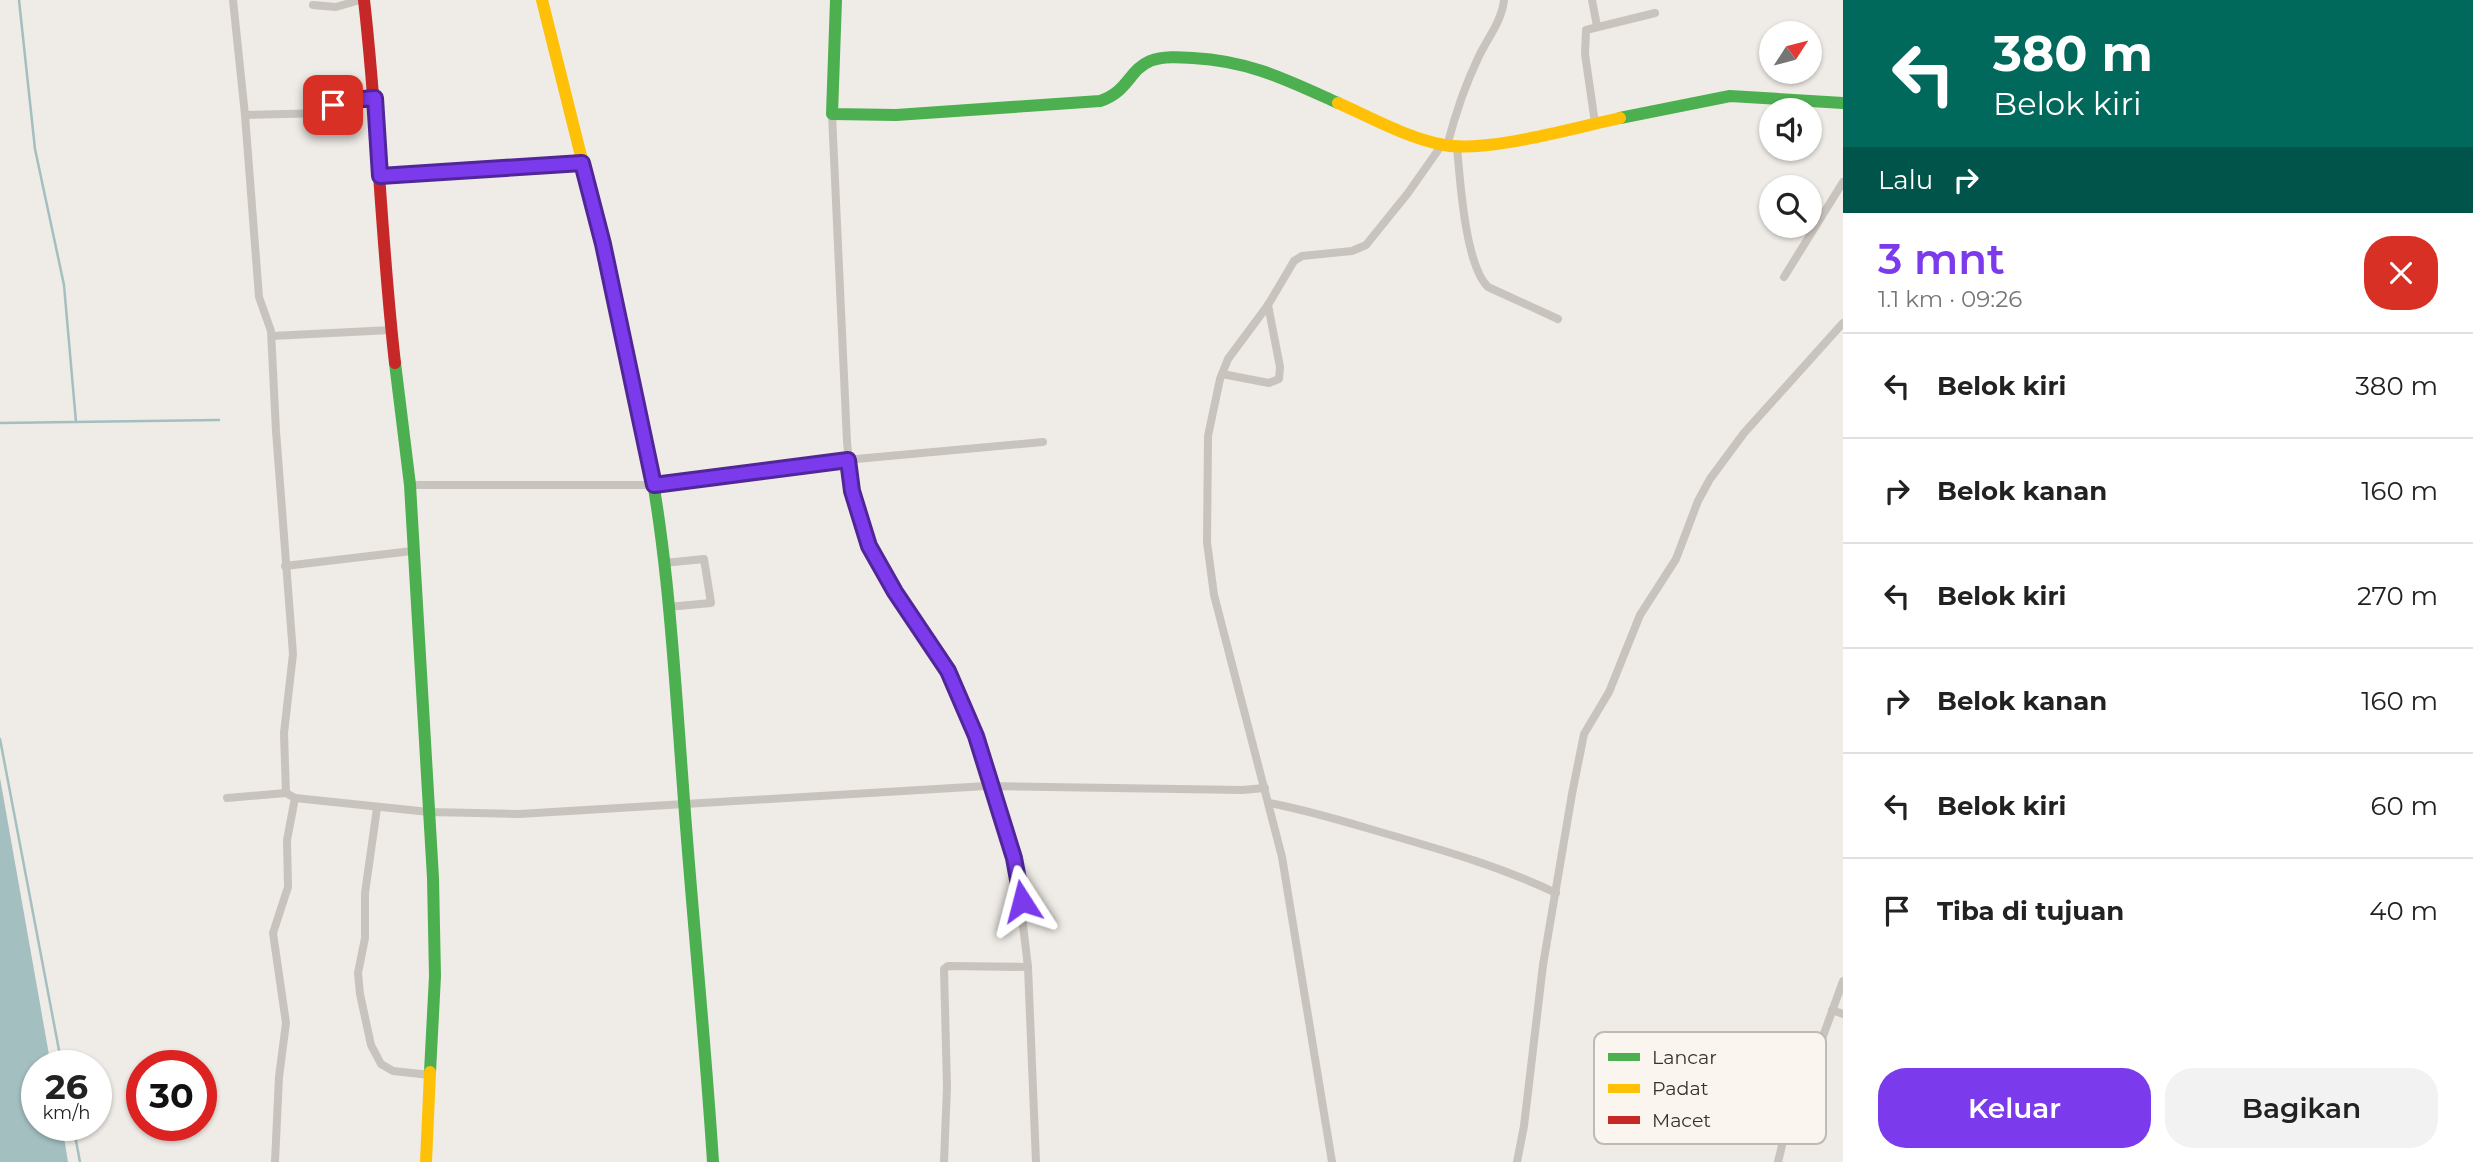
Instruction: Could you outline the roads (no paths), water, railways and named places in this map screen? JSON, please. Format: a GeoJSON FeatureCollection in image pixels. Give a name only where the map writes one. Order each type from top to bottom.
{"type":"FeatureCollection","features":[{"type":"Feature","properties":{"kind":"street"},"geometry":{"type":"LineString","coordinates":[[233,0],[259,297],[271,324],[272,336],[285,566],[293,654],[285,733],[286,793]]}},
{"type":"Feature","properties":{"kind":"street"},"geometry":{"type":"LineString","coordinates":[[313,5],[336,7],[362,0],[375,98],[391,330],[410,485],[435,928],[426,1162]]}},
{"type":"Feature","properties":{"kind":"street"},"geometry":{"type":"LineString","coordinates":[[542,0],[606,257],[654,485],[668,607],[694,934],[705,1033],[713,1162]]}},
{"type":"Feature","properties":{"kind":"street"},"geometry":{"type":"LineString","coordinates":[[836,0],[832,114],[848,460],[852,491],[869,546],[895,592],[948,671],[976,736],[1016,868],[1028,967],[1036,1162]]}},
{"type":"Feature","properties":{"kind":"street"},"geometry":{"type":"LineString","coordinates":[[1504,0],[1501,13],[1478,57],[1457,108],[1448,146],[1481,279],[1488,287],[1558,319]]}},
{"type":"Feature","properties":{"kind":"street"},"geometry":{"type":"LineString","coordinates":[[1592,0],[1597,26]]}},
{"type":"Feature","properties":{"kind":"street"},"geometry":{"type":"LineString","coordinates":[[1595,123],[1585,36],[1587,30],[1655,13]]}},
{"type":"Feature","properties":{"kind":"street"},"geometry":{"type":"LineString","coordinates":[[832,114],[896,115],[1101,101],[1119,94],[1142,66],[1151,60],[1177,58],[1247,64],[1422,140],[1448,146],[1490,145],[1730,96],[1843,103]]}},
{"type":"Feature","properties":{"kind":"street"},"geometry":{"type":"LineString","coordinates":[[245,116],[328,113],[339,101],[375,98]]}},
{"type":"Feature","properties":{"kind":"street"},"geometry":{"type":"LineString","coordinates":[[1332,1162],[1282,857],[1214,595],[1206,529],[1208,436],[1222,374],[1233,350],[1268,305],[1299,257],[1352,251],[1366,245],[1448,146]]}},
{"type":"Feature","properties":{"kind":"street"},"geometry":{"type":"LineString","coordinates":[[380,176],[582,163]]}},
{"type":"Feature","properties":{"kind":"street"},"geometry":{"type":"LineString","coordinates":[[1784,277],[1843,182]]}},
{"type":"Feature","properties":{"kind":"street"},"geometry":{"type":"LineString","coordinates":[[1222,374],[1269,383],[1279,379],[1280,367],[1268,305]]}},
{"type":"Feature","properties":{"kind":"street"},"geometry":{"type":"LineString","coordinates":[[1517,1162],[1524,1126],[1543,965],[1583,740],[1609,692],[1635,626],[1676,559],[1698,501],[1710,479],[1744,433],[1843,323]]}},
{"type":"Feature","properties":{"kind":"street"},"geometry":{"type":"LineString","coordinates":[[272,336],[391,330]]}},
{"type":"Feature","properties":{"kind":"street"},"geometry":{"type":"LineString","coordinates":[[410,485],[654,485],[848,460],[1043,442]]}},
{"type":"Feature","properties":{"kind":"street"},"geometry":{"type":"LineString","coordinates":[[285,566],[412,551]]}},
{"type":"Feature","properties":{"kind":"street"},"geometry":{"type":"LineString","coordinates":[[664,562],[704,558],[711,603],[668,607]]}},
{"type":"Feature","properties":{"kind":"street"},"geometry":{"type":"LineString","coordinates":[[227,798],[286,793],[295,799],[429,813],[519,814],[991,786],[1242,790],[1265,788]]}},
{"type":"Feature","properties":{"kind":"street"},"geometry":{"type":"LineString","coordinates":[[275,1162],[279,1077],[286,1023],[273,933],[288,887],[286,840],[295,799]]}},
{"type":"Feature","properties":{"kind":"street"},"geometry":{"type":"LineString","coordinates":[[1269,803],[1335,817],[1452,852],[1507,871],[1556,893]]}},
{"type":"Feature","properties":{"kind":"street"},"geometry":{"type":"LineString","coordinates":[[377,808],[365,893],[366,918],[358,973],[360,994],[371,1045],[380,1064],[393,1071],[430,1075]]}},
{"type":"Feature","properties":{"kind":"street"},"geometry":{"type":"LineString","coordinates":[[944,1162],[947,1087],[944,970],[948,966],[1028,967]]}},
{"type":"Feature","properties":{"kind":"street"},"geometry":{"type":"LineString","coordinates":[[1824,1032],[1843,981]]}},
{"type":"Feature","properties":{"kind":"street"},"geometry":{"type":"LineString","coordinates":[[1832,1010],[1843,1014]]}},
{"type":"Feature","properties":{"kind":"street"},"geometry":{"type":"LineString","coordinates":[[1778,1162],[1782,1144]]}},
{"type":"Feature","properties":{"kind":"water"},"geometry":{"type":"Polygon","coordinates":[[[0,778],[48,1050],[21,1050],[21,1141],[65,1141],[68,1162],[0,1162],[0,778]]]}},
{"type":"Feature","properties":{"kind":"waterway"},"geometry":{"type":"LineString","coordinates":[[19,0],[35,149],[64,285],[76,422]]}},
{"type":"Feature","properties":{"kind":"waterway"},"geometry":{"type":"LineString","coordinates":[[0,423],[219,420]]}},
{"type":"Feature","properties":{"kind":"waterway"},"geometry":{"type":"LineString","coordinates":[[0,739],[59,1050]]}},
{"type":"Feature","properties":{"kind":"waterway"},"geometry":{"type":"LineString","coordinates":[[76,1141],[80,1162]]}}]}
